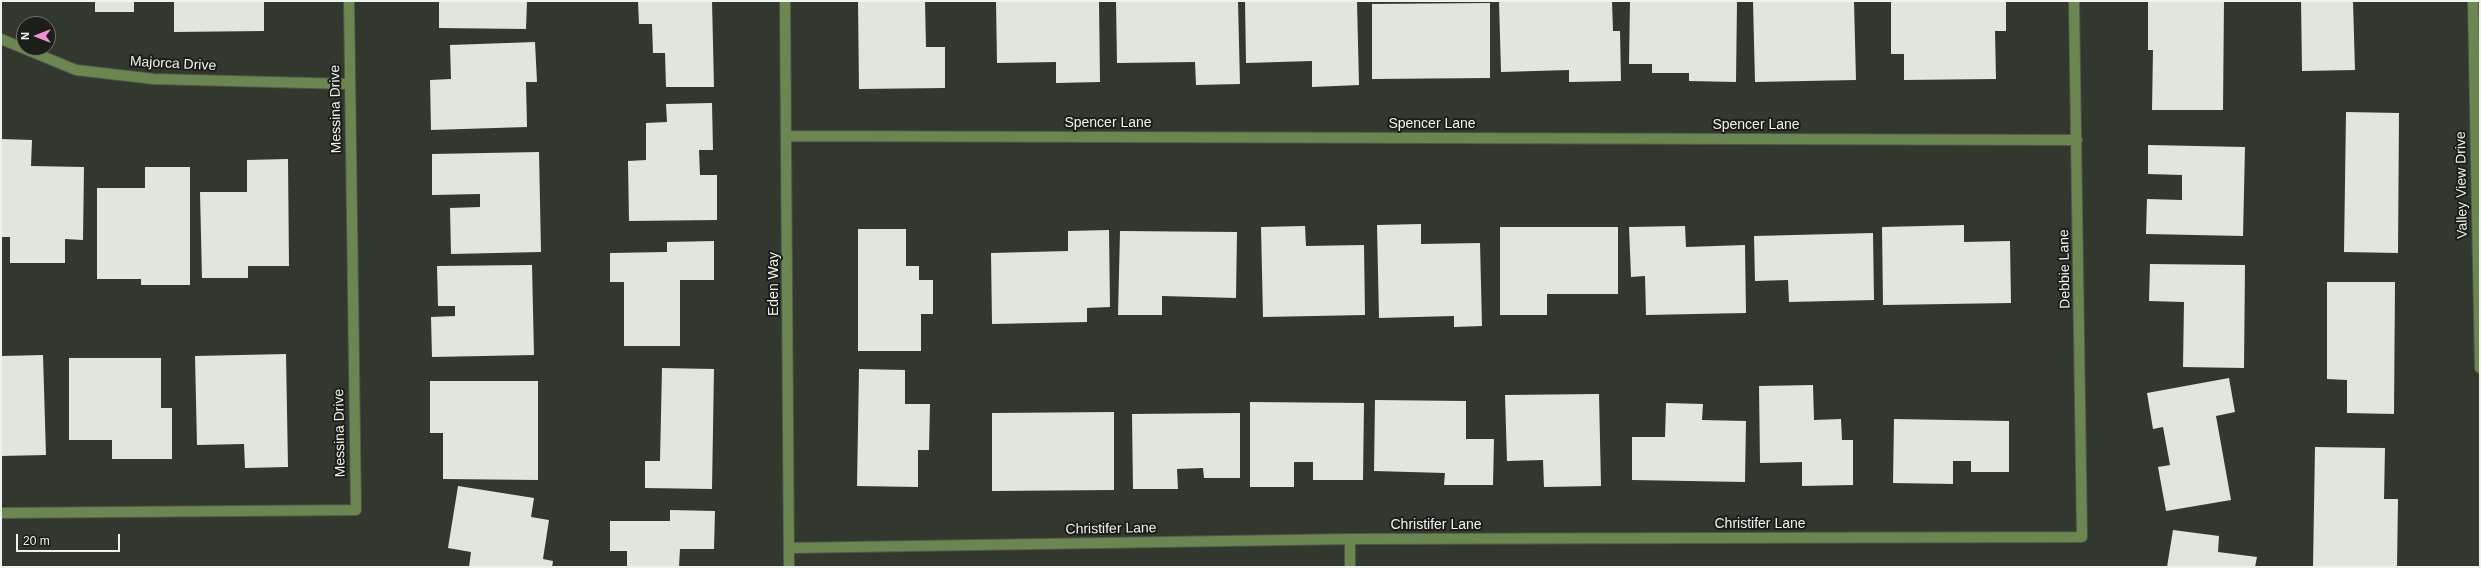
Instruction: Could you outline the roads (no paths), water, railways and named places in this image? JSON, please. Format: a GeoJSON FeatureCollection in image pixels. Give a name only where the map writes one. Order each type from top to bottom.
{"type":"FeatureCollection","features":[{"type":"Feature","properties":{"kind":"street","name":"Messina Drive"},"geometry":{"type":"LineString","coordinates":[[1,513],[356,510],[349,1]]}},
{"type":"Feature","properties":{"kind":"street","name":"Eden Way"},"geometry":{"type":"LineString","coordinates":[[785,1],[789,567]]}},
{"type":"Feature","properties":{"kind":"street","name":"Debbie Lane"},"geometry":{"type":"LineString","coordinates":[[2074,1],[2082,537]]}},
{"type":"Feature","properties":{"kind":"street","name":"Valley View Drive"},"geometry":{"type":"LineString","coordinates":[[2473,1],[2480,368]]}},
{"type":"Feature","properties":{"kind":"street","name":"Majorca Drive"},"geometry":{"type":"LineString","coordinates":[[1,39],[76,70],[154,79],[349,84]]}},
{"type":"Feature","properties":{"kind":"street","name":"Spencer Lane"},"geometry":{"type":"LineString","coordinates":[[787,136],[2077,140]]}},
{"type":"Feature","properties":{"kind":"street","name":"Christifer Lane"},"geometry":{"type":"LineString","coordinates":[[789,548],[1350,539],[2082,537]]}},
{"type":"Feature","properties":{"kind":"street"},"geometry":{"type":"LineString","coordinates":[[1350,539],[1350,567]]}}]}
